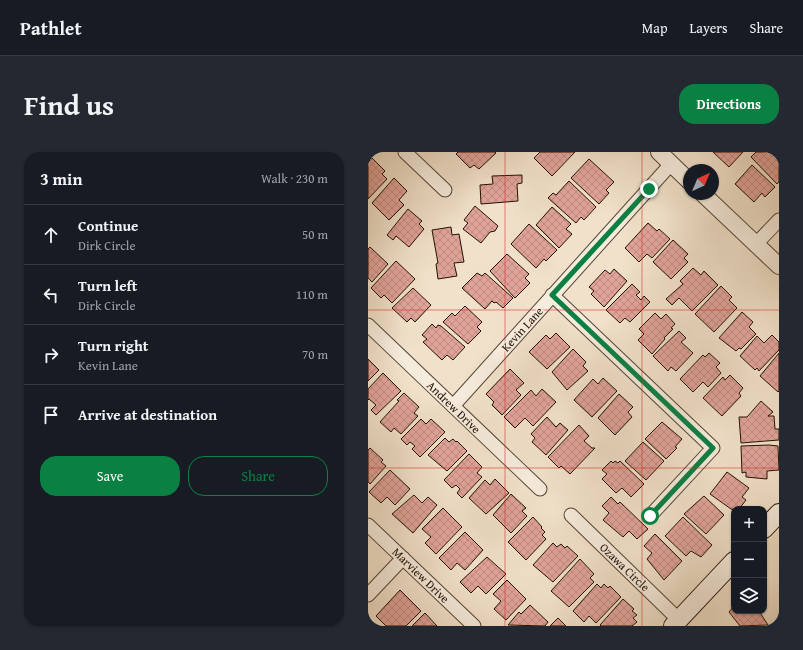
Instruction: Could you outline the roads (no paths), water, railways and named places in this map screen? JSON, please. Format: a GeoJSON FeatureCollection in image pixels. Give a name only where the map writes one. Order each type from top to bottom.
{"type":"FeatureCollection","features":[{"type":"Feature","properties":{"kind":"main road"},"geometry":{"type":"LineString","coordinates":[[767,526],[779,513]]}},
{"type":"Feature","properties":{"kind":"main road"},"geometry":{"type":"LineString","coordinates":[[676,623],[731,564]]}},
{"type":"Feature","properties":{"kind":"street"},"geometry":{"type":"LineString","coordinates":[[405,152],[445,190]]}},
{"type":"Feature","properties":{"kind":"street"},"geometry":{"type":"LineString","coordinates":[[659,152],[683,175]]}},
{"type":"Feature","properties":{"kind":"street","name":"Kevin Lane"},"geometry":{"type":"LineString","coordinates":[[453,406],[671,164]]}},
{"type":"Feature","properties":{"kind":"street"},"geometry":{"type":"LineString","coordinates":[[709,200],[779,266]]}},
{"type":"Feature","properties":{"kind":"street"},"geometry":{"type":"LineString","coordinates":[[756,244],[779,220]]}},
{"type":"Feature","properties":{"kind":"street"},"geometry":{"type":"LineString","coordinates":[[552,295],[713,448],[650,516]]}},
{"type":"Feature","properties":{"kind":"street","name":"Andrew Drive"},"geometry":{"type":"LineString","coordinates":[[368,325],[540,489]]}},
{"type":"Feature","properties":{"kind":"street","name":"Ozawa Circle"},"geometry":{"type":"LineString","coordinates":[[571,515],[676,623]]}},
{"type":"Feature","properties":{"kind":"street","name":"Marview Drive"},"geometry":{"type":"LineString","coordinates":[[368,525],[474,626]]}},
{"type":"Feature","properties":{"kind":"street"},"geometry":{"type":"LineString","coordinates":[[368,595],[402,558]]}}]}
